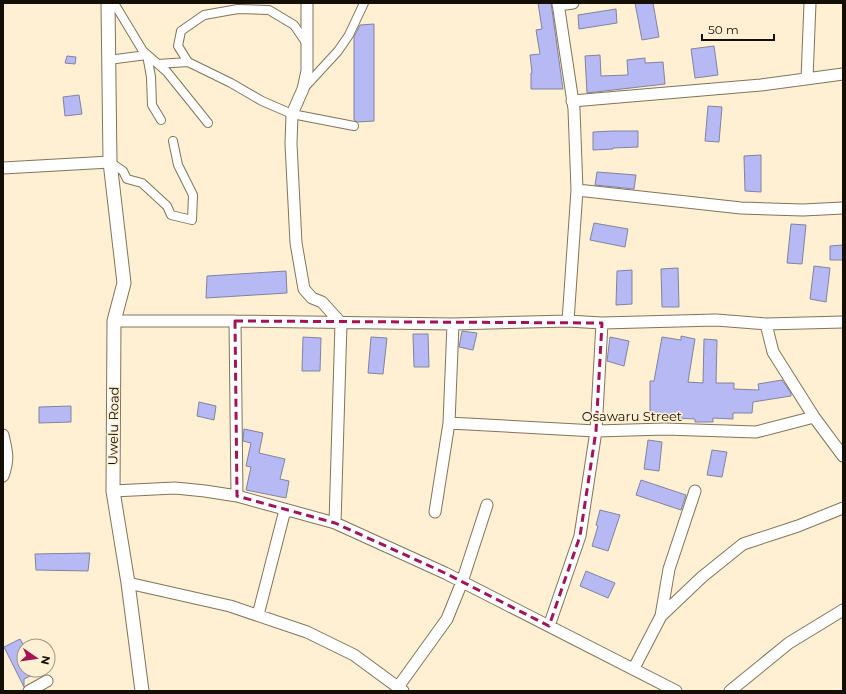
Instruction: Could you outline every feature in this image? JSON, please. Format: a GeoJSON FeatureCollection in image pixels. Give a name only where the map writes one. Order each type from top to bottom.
{"type":"FeatureCollection","features":[{"type":"Feature","properties":{"kind":"street","name":"Uwelu Road"},"geometry":{"type":"LineString","coordinates":[[108,3],[110,162],[124,283],[114,321],[113,492],[128,583],[142,691]]}},
{"type":"Feature","properties":{"kind":"street"},"geometry":{"type":"LineString","coordinates":[[114,3],[142,51],[167,72],[208,123]]}},
{"type":"Feature","properties":{"kind":"street"},"geometry":{"type":"LineString","coordinates":[[307,3],[307,71],[303,89],[292,114],[291,144],[296,243],[304,289],[312,298],[322,302],[341,323],[335,523]]}},
{"type":"Feature","properties":{"kind":"street"},"geometry":{"type":"LineString","coordinates":[[303,89],[342,46],[349,35],[364,3]]}},
{"type":"Feature","properties":{"kind":"street"},"geometry":{"type":"LineString","coordinates":[[568,321],[577,190],[572,101],[558,4],[574,3]]}},
{"type":"Feature","properties":{"kind":"street"},"geometry":{"type":"LineString","coordinates":[[807,79],[810,3]]}},
{"type":"Feature","properties":{"kind":"street"},"geometry":{"type":"LineString","coordinates":[[188,62],[178,46],[181,31],[204,15],[231,10],[269,10],[294,25],[307,44]]}},
{"type":"Feature","properties":{"kind":"street"},"geometry":{"type":"LineString","coordinates":[[108,60],[147,55]]}},
{"type":"Feature","properties":{"kind":"street"},"geometry":{"type":"LineString","coordinates":[[147,55],[151,77],[152,105],[161,120]]}},
{"type":"Feature","properties":{"kind":"street"},"geometry":{"type":"LineString","coordinates":[[158,64],[188,62],[231,83],[262,101],[292,114],[354,126]]}},
{"type":"Feature","properties":{"kind":"street"},"geometry":{"type":"LineString","coordinates":[[572,101],[761,85],[843,74]]}},
{"type":"Feature","properties":{"kind":"street"},"geometry":{"type":"LineString","coordinates":[[3,168],[110,162],[123,171],[127,179],[142,183],[167,206],[170,215],[192,220],[193,195],[178,165],[173,141]]}},
{"type":"Feature","properties":{"kind":"street"},"geometry":{"type":"LineString","coordinates":[[577,190],[741,208],[803,210],[843,208]]}},
{"type":"Feature","properties":{"kind":"street"},"geometry":{"type":"LineString","coordinates":[[114,321],[453,324],[568,321],[602,323],[716,320],[766,324],[843,322]]}},
{"type":"Feature","properties":{"kind":"street"},"geometry":{"type":"LineString","coordinates":[[235,321],[237,496]]}},
{"type":"Feature","properties":{"kind":"street"},"geometry":{"type":"LineString","coordinates":[[549,626],[580,536],[596,431],[602,323]]}},
{"type":"Feature","properties":{"kind":"street"},"geometry":{"type":"LineString","coordinates":[[435,512],[449,423],[453,324]]}},
{"type":"Feature","properties":{"kind":"street"},"geometry":{"type":"LineString","coordinates":[[766,324],[773,352],[814,417],[843,456]]}},
{"type":"Feature","properties":{"kind":"street","name":"Osawaru Street"},"geometry":{"type":"LineString","coordinates":[[449,423],[596,431],[665,429],[756,432],[814,417]]}},
{"type":"Feature","properties":{"kind":"street"},"geometry":{"type":"LineString","coordinates":[[3,435],[7,454],[7,466],[3,476]]}},
{"type":"Feature","properties":{"kind":"street"},"geometry":{"type":"LineString","coordinates":[[113,492],[176,488],[205,491],[237,496],[335,523],[462,582],[634,668],[676,691]]}},
{"type":"Feature","properties":{"kind":"street"},"geometry":{"type":"LineString","coordinates":[[634,668],[661,616],[669,569],[695,491]]}},
{"type":"Feature","properties":{"kind":"street"},"geometry":{"type":"LineString","coordinates":[[128,583],[230,606],[307,632],[354,655],[401,689],[447,619],[462,582],[487,505]]}},
{"type":"Feature","properties":{"kind":"street"},"geometry":{"type":"LineString","coordinates":[[661,616],[702,577],[743,544],[798,526],[843,508]]}},
{"type":"Feature","properties":{"kind":"street"},"geometry":{"type":"LineString","coordinates":[[258,615],[285,510]]}},
{"type":"Feature","properties":{"kind":"street"},"geometry":{"type":"LineString","coordinates":[[730,691],[789,643],[843,610]]}},
{"type":"Feature","properties":{"kind":"street"},"geometry":{"type":"LineString","coordinates":[[29,691],[47,682]]}},
{"type":"Feature","properties":{"kind":"highlighted area"},"geometry":{"type":"Polygon","coordinates":[[[235,321],[602,323],[596,431],[580,536],[549,626],[445,573],[335,523],[237,496],[235,321]]]}},
{"type":"Feature","properties":{"kind":"building"},"geometry":{"type":"Polygon","coordinates":[[[538,3],[551,3],[563,89],[531,89],[532,73],[530,55],[540,54],[536,30],[542,29],[538,3]]]}},
{"type":"Feature","properties":{"kind":"building"},"geometry":{"type":"Polygon","coordinates":[[[635,3],[653,3],[659,37],[642,40],[635,3]]]}},
{"type":"Feature","properties":{"kind":"building"},"geometry":{"type":"Polygon","coordinates":[[[616,9],[617,23],[579,29],[578,15],[616,9]]]}},
{"type":"Feature","properties":{"kind":"building"},"geometry":{"type":"Polygon","coordinates":[[[374,24],[374,121],[357,122],[354,120],[354,37],[360,25],[374,24]]]}},
{"type":"Feature","properties":{"kind":"building"},"geometry":{"type":"Polygon","coordinates":[[[714,46],[718,75],[695,78],[691,49],[714,46]]]}},
{"type":"Feature","properties":{"kind":"building"},"geometry":{"type":"Polygon","coordinates":[[[600,55],[601,76],[628,75],[627,60],[645,58],[645,63],[663,62],[665,84],[587,93],[585,56],[600,55]]]}},
{"type":"Feature","properties":{"kind":"building"},"geometry":{"type":"Polygon","coordinates":[[[67,56],[76,57],[75,64],[65,63],[67,56]]]}},
{"type":"Feature","properties":{"kind":"building"},"geometry":{"type":"Polygon","coordinates":[[[79,95],[82,114],[65,116],[63,97],[79,95]]]}},
{"type":"Feature","properties":{"kind":"building"},"geometry":{"type":"Polygon","coordinates":[[[708,106],[722,107],[719,142],[705,141],[708,106]]]}},
{"type":"Feature","properties":{"kind":"building"},"geometry":{"type":"Polygon","coordinates":[[[638,131],[638,147],[593,150],[593,132],[638,131]]]}},
{"type":"Feature","properties":{"kind":"building"},"geometry":{"type":"Polygon","coordinates":[[[761,155],[761,192],[745,191],[744,156],[761,155]]]}},
{"type":"Feature","properties":{"kind":"building"},"geometry":{"type":"Polygon","coordinates":[[[597,172],[636,175],[634,189],[595,185],[597,172]]]}},
{"type":"Feature","properties":{"kind":"building"},"geometry":{"type":"Polygon","coordinates":[[[594,223],[628,229],[625,247],[590,240],[594,223]]]}},
{"type":"Feature","properties":{"kind":"building"},"geometry":{"type":"Polygon","coordinates":[[[791,224],[806,225],[802,264],[787,263],[791,224]]]}},
{"type":"Feature","properties":{"kind":"building"},"geometry":{"type":"Polygon","coordinates":[[[843,245],[843,260],[830,260],[830,246],[843,245]]]}},
{"type":"Feature","properties":{"kind":"building"},"geometry":{"type":"Polygon","coordinates":[[[814,266],[830,268],[826,302],[810,299],[814,266]]]}},
{"type":"Feature","properties":{"kind":"building"},"geometry":{"type":"Polygon","coordinates":[[[678,268],[679,307],[662,307],[661,269],[678,268]]]}},
{"type":"Feature","properties":{"kind":"building"},"geometry":{"type":"Polygon","coordinates":[[[632,270],[632,304],[616,305],[617,271],[632,270]]]}},
{"type":"Feature","properties":{"kind":"building"},"geometry":{"type":"Polygon","coordinates":[[[286,271],[287,293],[206,298],[207,276],[286,271]]]}},
{"type":"Feature","properties":{"kind":"building"},"geometry":{"type":"Polygon","coordinates":[[[462,331],[477,333],[473,350],[459,347],[462,331]]]}},
{"type":"Feature","properties":{"kind":"building"},"geometry":{"type":"Polygon","coordinates":[[[413,334],[428,334],[429,367],[414,367],[413,334]]]}},
{"type":"Feature","properties":{"kind":"building"},"geometry":{"type":"Polygon","coordinates":[[[681,336],[695,339],[688,382],[703,383],[704,339],[717,340],[716,383],[734,383],[734,389],[759,390],[758,384],[782,380],[791,393],[791,396],[753,402],[752,413],[733,413],[733,419],[713,418],[713,422],[695,422],[695,419],[673,418],[673,416],[650,416],[650,381],[654,381],[662,337],[681,340],[681,336]]]}},
{"type":"Feature","properties":{"kind":"building"},"geometry":{"type":"Polygon","coordinates":[[[303,337],[321,338],[320,371],[302,371],[303,337]]]}},
{"type":"Feature","properties":{"kind":"building"},"geometry":{"type":"Polygon","coordinates":[[[371,337],[387,338],[383,374],[368,373],[371,337]]]}},
{"type":"Feature","properties":{"kind":"building"},"geometry":{"type":"Polygon","coordinates":[[[610,337],[629,341],[624,366],[607,361],[610,337]]]}},
{"type":"Feature","properties":{"kind":"building"},"geometry":{"type":"Polygon","coordinates":[[[199,402],[216,406],[214,420],[197,416],[199,402]]]}},
{"type":"Feature","properties":{"kind":"building"},"geometry":{"type":"Polygon","coordinates":[[[71,406],[71,422],[39,423],[39,407],[71,406]]]}},
{"type":"Feature","properties":{"kind":"building"},"geometry":{"type":"Polygon","coordinates":[[[244,429],[263,433],[259,453],[285,459],[280,479],[289,481],[286,498],[246,490],[251,467],[246,466],[251,443],[243,441],[244,429]]]}},
{"type":"Feature","properties":{"kind":"building"},"geometry":{"type":"Polygon","coordinates":[[[648,440],[662,442],[659,471],[644,469],[648,440]]]}},
{"type":"Feature","properties":{"kind":"building"},"geometry":{"type":"Polygon","coordinates":[[[712,450],[727,452],[722,477],[707,475],[712,450]]]}},
{"type":"Feature","properties":{"kind":"building"},"geometry":{"type":"Polygon","coordinates":[[[641,480],[686,495],[681,510],[636,495],[641,480]]]}},
{"type":"Feature","properties":{"kind":"building"},"geometry":{"type":"Polygon","coordinates":[[[600,510],[620,515],[608,551],[592,546],[598,526],[596,525],[600,510]]]}},
{"type":"Feature","properties":{"kind":"building"},"geometry":{"type":"Polygon","coordinates":[[[90,553],[88,571],[36,570],[35,554],[90,553]]]}},
{"type":"Feature","properties":{"kind":"building"},"geometry":{"type":"Polygon","coordinates":[[[586,571],[615,583],[608,598],[580,586],[586,571]]]}},
{"type":"Feature","properties":{"kind":"building"},"geometry":{"type":"Polygon","coordinates":[[[16,641],[16,671],[4,647],[16,641]]]}},
{"type":"Feature","properties":{"kind":"building"},"geometry":{"type":"Polygon","coordinates":[[[20,678],[26,678],[24,679],[24,687],[20,678]]]}}]}
